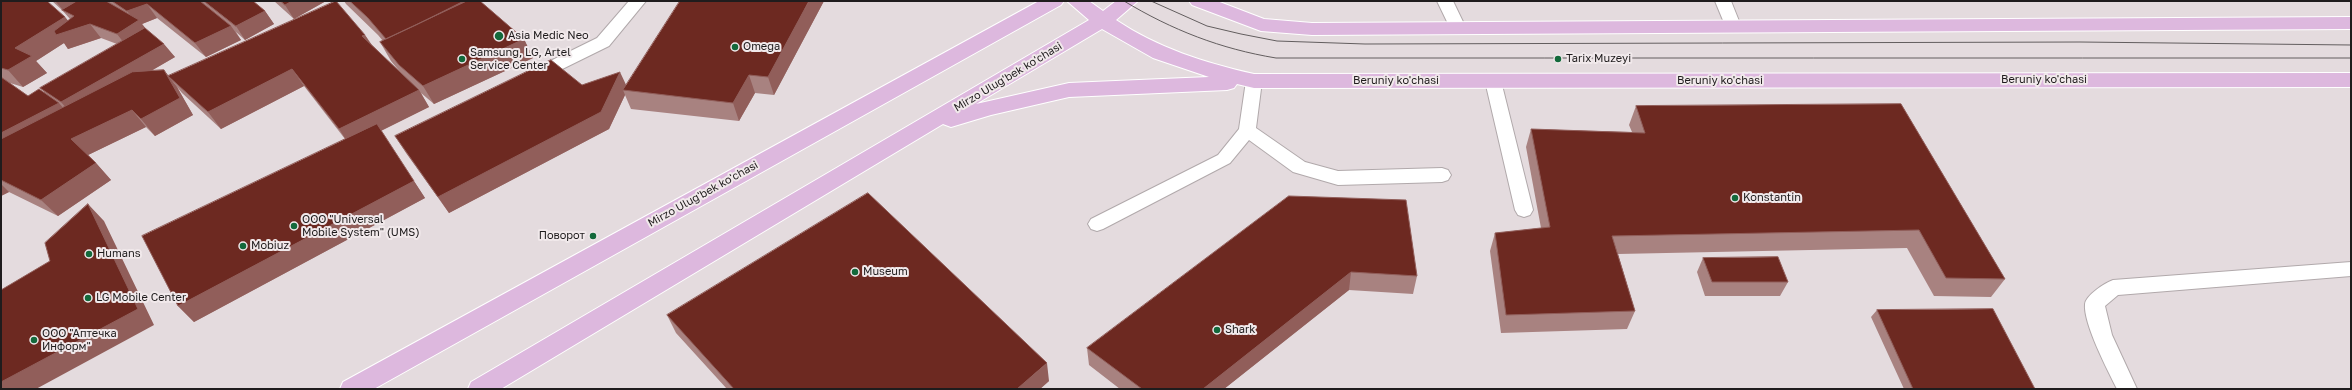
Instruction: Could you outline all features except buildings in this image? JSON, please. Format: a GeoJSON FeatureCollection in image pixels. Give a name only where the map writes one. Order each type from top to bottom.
{"type":"FeatureCollection","features":[{"type":"Feature","properties":{"kind":"main road","name":"Mirzo Ulug'bek ko'chasi"},"geometry":{"type":"LineString","coordinates":[[352,389],[1054,1]]}},
{"type":"Feature","properties":{"kind":"main road","name":"Beruniy ko'chasi"},"geometry":{"type":"LineString","coordinates":[[1077,1],[1102,21],[1136,43],[1169,58],[1211,72],[1254,81],[2351,80]]}},
{"type":"Feature","properties":{"kind":"main road","name":"Mirzo Ulug'bek ko'chasi"},"geometry":{"type":"LineString","coordinates":[[480,389],[1102,21],[1128,1]]}},
{"type":"Feature","properties":{"kind":"main road"},"geometry":{"type":"LineString","coordinates":[[1199,1],[1260,25],[1312,29],[2351,24]]}},
{"type":"Feature","properties":{"kind":"main road"},"geometry":{"type":"LineString","coordinates":[[912,133],[988,108],[1068,90],[1254,81]]}},
{"type":"Feature","properties":{"kind":"lane"},"geometry":{"type":"LineString","coordinates":[[519,83],[603,42],[638,1]]}},
{"type":"Feature","properties":{"kind":"lane"},"geometry":{"type":"LineString","coordinates":[[1445,1],[1458,28]]}},
{"type":"Feature","properties":{"kind":"lane"},"geometry":{"type":"LineString","coordinates":[[1723,1],[1733,26]]}},
{"type":"Feature","properties":{"kind":"lane"},"geometry":{"type":"LineString","coordinates":[[1097,224],[1224,159],[1247,130],[1254,81]]}},
{"type":"Feature","properties":{"kind":"lane"},"geometry":{"type":"LineString","coordinates":[[1493,81],[1524,210]]}},
{"type":"Feature","properties":{"kind":"lane"},"geometry":{"type":"LineString","coordinates":[[1247,130],[1298,167],[1338,178],[1442,175]]}},
{"type":"Feature","properties":{"kind":"lane"},"geometry":{"type":"LineString","coordinates":[[2127,389],[2102,335],[2095,304],[2113,288],[2351,268]]}},
{"type":"Feature","properties":{"kind":"tram line"},"geometry":{"type":"LineString","coordinates":[[1124,1],[1160,21],[1197,37],[1216,44],[1276,58],[2351,58]]}},
{"type":"Feature","properties":{"kind":"tram line"},"geometry":{"type":"LineString","coordinates":[[1151,1],[1207,26],[1277,41],[1365,44],[2080,42],[2351,45]]}},
{"type":"Feature","properties":{"kind":"place","name":"Asia Medic Neo"},"geometry":{"type":"Point","coordinates":[499,36]}},
{"type":"Feature","properties":{"kind":"place","name":"Omega"},"geometry":{"type":"Point","coordinates":[735,47]}},
{"type":"Feature","properties":{"kind":"place","name":"Samsung, LG, Artel Service Center"},"geometry":{"type":"Point","coordinates":[462,59]}},
{"type":"Feature","properties":{"kind":"place","name":"Tarix Muzeyi"},"geometry":{"type":"Point","coordinates":[1558,59]}},
{"type":"Feature","properties":{"kind":"place","name":"Konstantin"},"geometry":{"type":"Point","coordinates":[1735,198]}},
{"type":"Feature","properties":{"kind":"place","name":"ООО \"Universal Mobile System\" (UMS)"},"geometry":{"type":"Point","coordinates":[294,226]}},
{"type":"Feature","properties":{"kind":"place","name":"Поворот"},"geometry":{"type":"Point","coordinates":[593,236]}},
{"type":"Feature","properties":{"kind":"place","name":"Mobiuz"},"geometry":{"type":"Point","coordinates":[243,246]}},
{"type":"Feature","properties":{"kind":"place","name":"Humans"},"geometry":{"type":"Point","coordinates":[89,254]}},
{"type":"Feature","properties":{"kind":"place","name":"Museum"},"geometry":{"type":"Point","coordinates":[855,272]}},
{"type":"Feature","properties":{"kind":"place","name":"LG Mobile Center"},"geometry":{"type":"Point","coordinates":[88,298]}},
{"type":"Feature","properties":{"kind":"place","name":"Shark"},"geometry":{"type":"Point","coordinates":[1217,330]}},
{"type":"Feature","properties":{"kind":"place","name":"OOO \"Аптечка Информ\""},"geometry":{"type":"Point","coordinates":[34,340]}}]}
